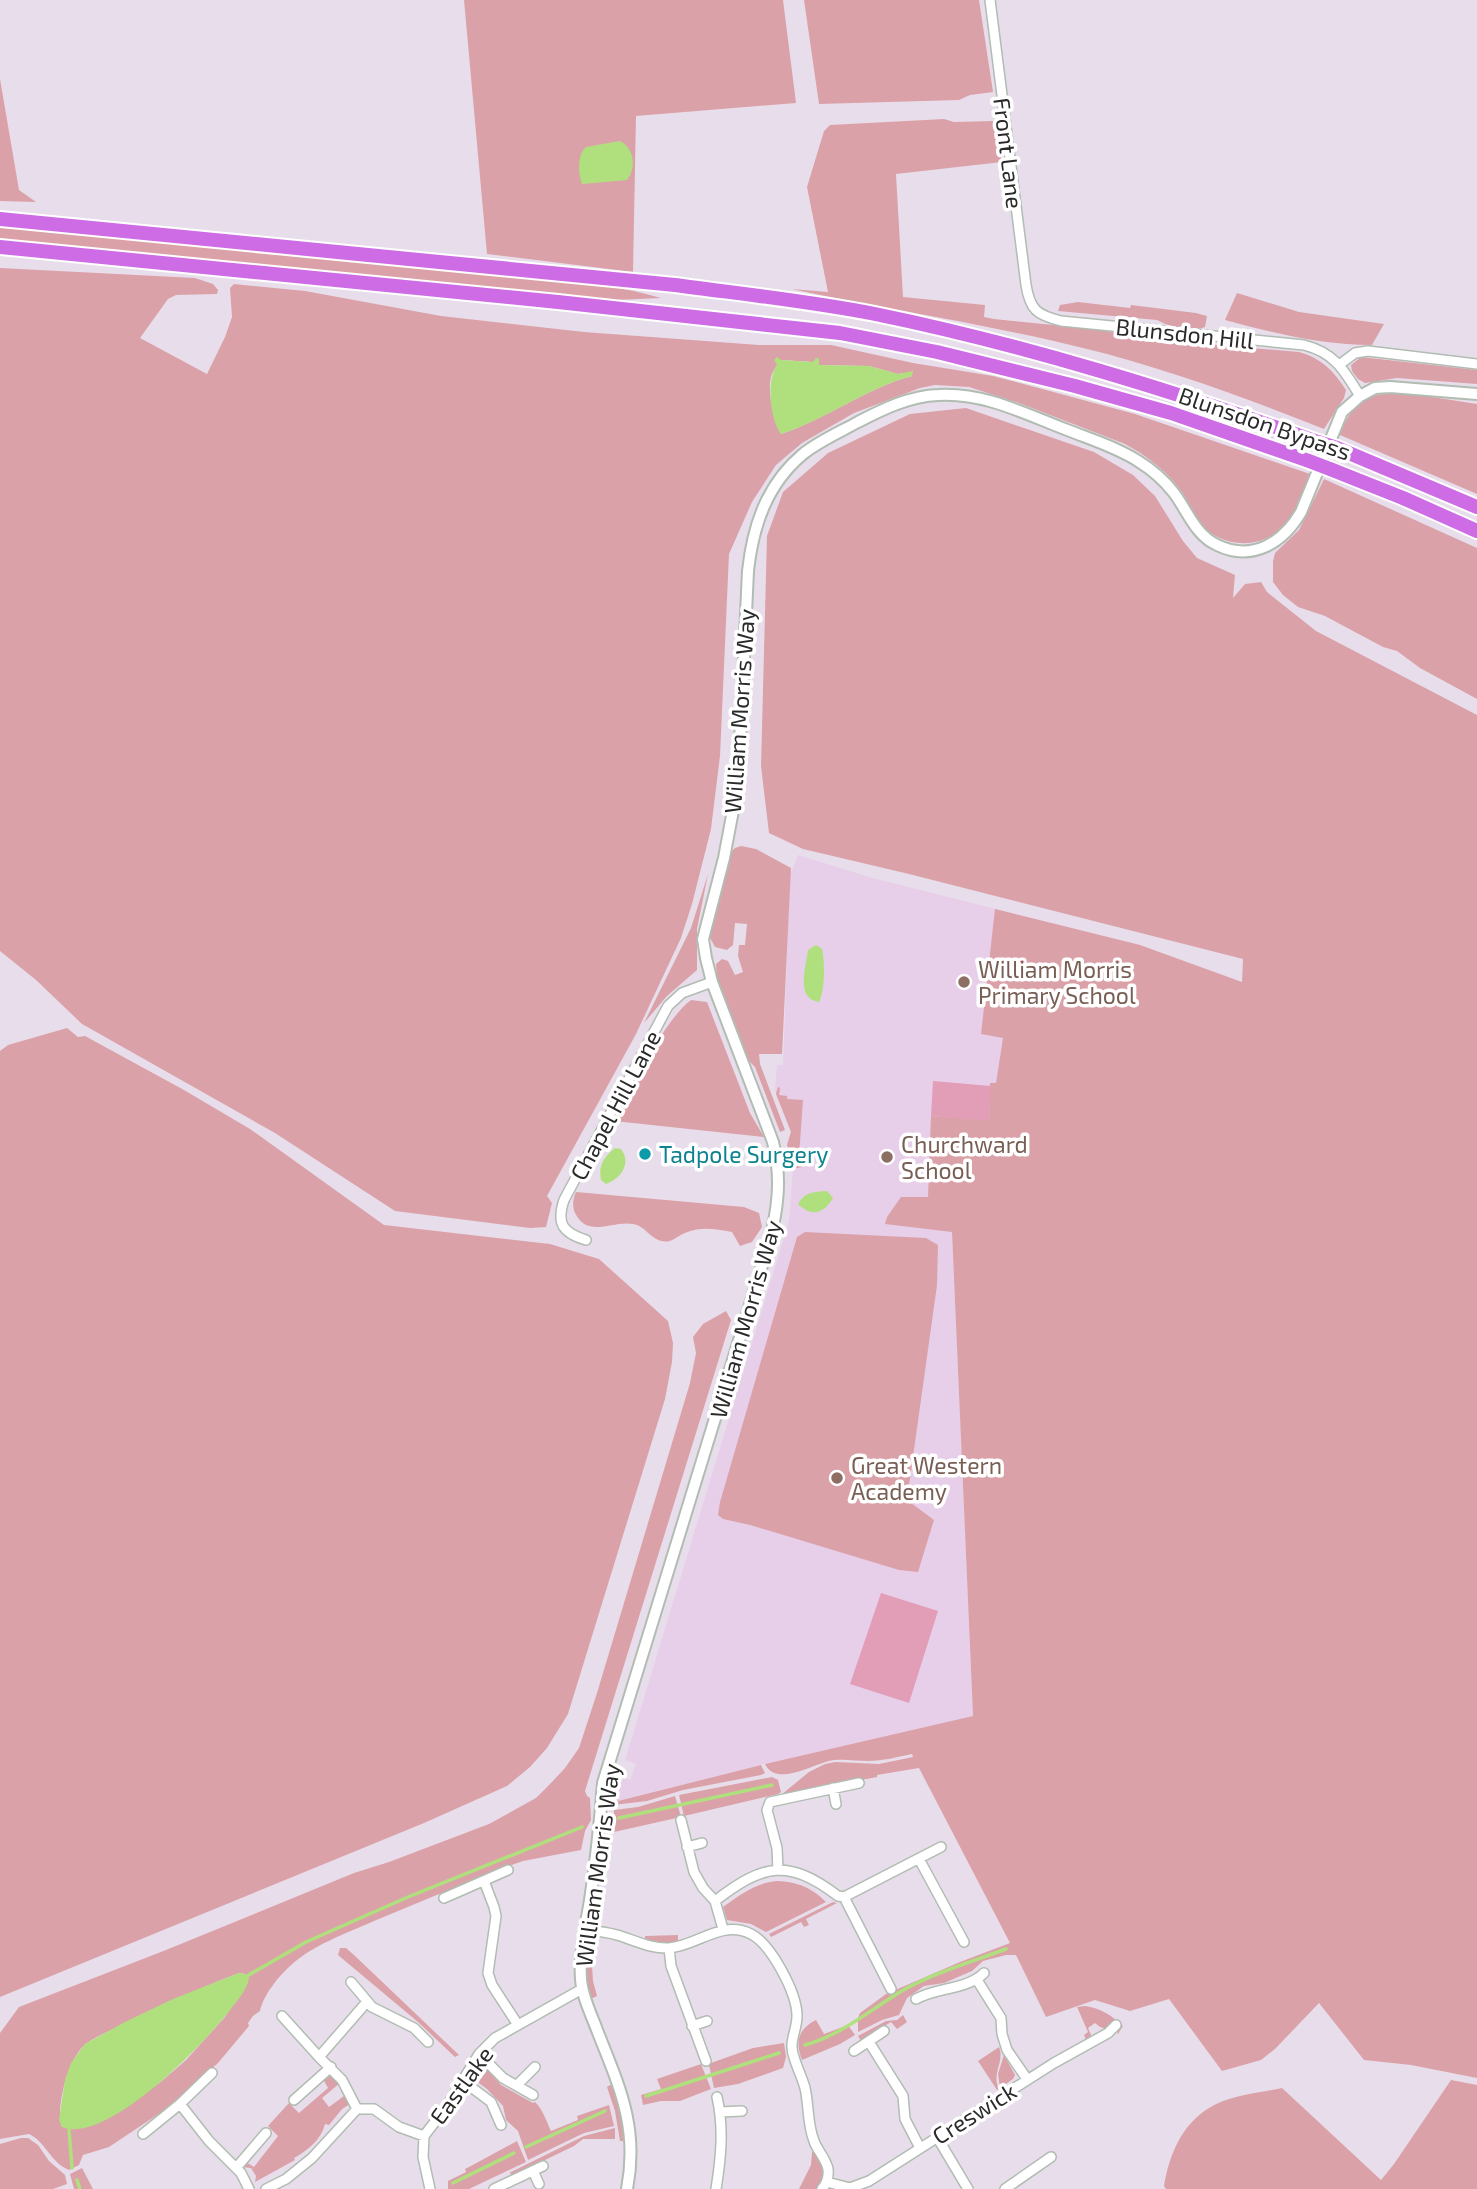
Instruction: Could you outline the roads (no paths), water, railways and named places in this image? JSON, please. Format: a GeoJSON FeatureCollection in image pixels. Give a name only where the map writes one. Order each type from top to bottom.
{"type":"FeatureCollection","features":[{"type":"Feature","properties":{"kind":"highway","name":"Blunsdon Bypass"},"geometry":{"type":"LineString","coordinates":[[0,219],[675,285],[874,314],[1044,355],[1188,396],[1337,448],[1477,507]]}},
{"type":"Feature","properties":{"kind":"highway","name":"Blunsdon Bypass"},"geometry":{"type":"LineString","coordinates":[[0,247],[558,302],[840,333],[1033,375],[1171,414],[1330,469],[1477,531]]}},
{"type":"Feature","properties":{"kind":"street","name":"Front Lane"},"geometry":{"type":"LineString","coordinates":[[990,0],[1026,285],[1031,304]]}},
{"type":"Feature","properties":{"kind":"street","name":"Blunsdon Hill"},"geometry":{"type":"LineString","coordinates":[[1031,304],[1041,314],[1061,321],[1304,345],[1329,355],[1360,396]]}},
{"type":"Feature","properties":{"kind":"street"},"geometry":{"type":"LineString","coordinates":[[1339,365],[1355,353],[1368,351],[1477,364]]}},
{"type":"Feature","properties":{"kind":"street"},"geometry":{"type":"LineString","coordinates":[[1360,396],[1375,388],[1390,387],[1477,394]]}},
{"type":"Feature","properties":{"kind":"street","name":"William Morris Way"},"geometry":{"type":"LineString","coordinates":[[627,2189],[632,2154],[628,2118],[582,1989],[581,1972],[606,1773],[732,1369],[778,1209],[779,1179],[773,1142],[712,982],[704,939],[734,814],[738,784],[751,547],[757,523],[771,491],[786,470],[804,453],[895,405],[937,395],[963,395],[988,400],[1093,440],[1136,460],[1174,493],[1200,533],[1208,540],[1218,546],[1244,551],[1259,549],[1274,544],[1292,527],[1301,512],[1342,412],[1360,396]]}},
{"type":"Feature","properties":{"kind":"street","name":"Chapel Hill Lane"},"geometry":{"type":"LineString","coordinates":[[586,1240],[567,1232],[563,1226],[560,1213],[564,1200],[668,1006],[682,993],[712,982]]}},
{"type":"Feature","properties":{"kind":"street"},"geometry":{"type":"LineString","coordinates":[[778,1870],[768,1804],[859,1783]]}},
{"type":"Feature","properties":{"kind":"street"},"geometry":{"type":"LineString","coordinates":[[832,1788],[836,1804]]}},
{"type":"Feature","properties":{"kind":"street"},"geometry":{"type":"LineString","coordinates":[[681,1820],[696,1878],[715,1901],[723,1929]]}},
{"type":"Feature","properties":{"kind":"street"},"geometry":{"type":"LineString","coordinates":[[687,1847],[702,1843]]}},
{"type":"Feature","properties":{"kind":"street"},"geometry":{"type":"LineString","coordinates":[[715,1901],[747,1879],[778,1870],[806,1875],[838,1896],[844,1897],[941,1847]]}},
{"type":"Feature","properties":{"kind":"street"},"geometry":{"type":"LineString","coordinates":[[919,1858],[964,1942]]}},
{"type":"Feature","properties":{"kind":"street"},"geometry":{"type":"LineString","coordinates":[[444,1898],[508,1870]]}},
{"type":"Feature","properties":{"kind":"street"},"geometry":{"type":"LineString","coordinates":[[484,1881],[496,1916],[488,1973],[492,1985],[518,2025]]}},
{"type":"Feature","properties":{"kind":"street"},"geometry":{"type":"LineString","coordinates":[[844,1897],[891,1989]]}},
{"type":"Feature","properties":{"kind":"street"},"geometry":{"type":"LineString","coordinates":[[586,1930],[669,1948],[685,1945],[723,1929],[745,1931],[760,1939],[775,1958],[797,2015],[792,2035],[793,2055],[805,2088],[814,2141],[828,2169],[825,2185]]}},
{"type":"Feature","properties":{"kind":"street"},"geometry":{"type":"LineString","coordinates":[[669,1948],[671,1966],[706,2061]]}},
{"type":"Feature","properties":{"kind":"street"},"geometry":{"type":"LineString","coordinates":[[916,1999],[926,1993],[981,1976],[1001,2018],[1003,2041],[1007,2050],[1027,2079]]}},
{"type":"Feature","properties":{"kind":"street"},"geometry":{"type":"LineString","coordinates":[[351,1982],[366,2003],[414,2028],[428,2042]]}},
{"type":"Feature","properties":{"kind":"street","name":"Eastlake"},"geometry":{"type":"LineString","coordinates":[[430,2189],[423,2157],[424,2136],[479,2054],[495,2038],[582,1989]]}},
{"type":"Feature","properties":{"kind":"street"},"geometry":{"type":"LineString","coordinates":[[319,2057],[366,2003]]}},
{"type":"Feature","properties":{"kind":"street"},"geometry":{"type":"LineString","coordinates":[[282,2016],[345,2084],[357,2109]]}},
{"type":"Feature","properties":{"kind":"street"},"geometry":{"type":"LineString","coordinates":[[692,2026],[707,2021]]}},
{"type":"Feature","properties":{"kind":"street","name":"Creswick"},"geometry":{"type":"LineString","coordinates":[[825,2185],[858,2186],[869,2181],[1027,2079],[1108,2033],[1116,2025]]}},
{"type":"Feature","properties":{"kind":"street"},"geometry":{"type":"LineString","coordinates":[[855,2051],[884,2031]]}},
{"type":"Feature","properties":{"kind":"street"},"geometry":{"type":"LineString","coordinates":[[869,2042],[903,2096],[905,2119],[920,2148]]}},
{"type":"Feature","properties":{"kind":"street"},"geometry":{"type":"LineString","coordinates":[[479,2054],[503,2077],[533,2095]]}},
{"type":"Feature","properties":{"kind":"street"},"geometry":{"type":"LineString","coordinates":[[294,2100],[331,2067]]}},
{"type":"Feature","properties":{"kind":"street"},"geometry":{"type":"LineString","coordinates":[[517,2085],[534,2067]]}},
{"type":"Feature","properties":{"kind":"street"},"geometry":{"type":"LineString","coordinates":[[143,2134],[212,2074]]}},
{"type":"Feature","properties":{"kind":"street"},"geometry":{"type":"LineString","coordinates":[[463,2081],[491,2102],[501,2125]]}},
{"type":"Feature","properties":{"kind":"street"},"geometry":{"type":"LineString","coordinates":[[716,2189],[722,2150],[717,2097]]}},
{"type":"Feature","properties":{"kind":"street"},"geometry":{"type":"LineString","coordinates":[[180,2104],[209,2141],[236,2168],[249,2189]]}},
{"type":"Feature","properties":{"kind":"street"},"geometry":{"type":"LineString","coordinates":[[266,2189],[286,2179],[312,2158],[357,2109],[374,2109],[398,2127],[424,2136]]}},
{"type":"Feature","properties":{"kind":"street"},"geometry":{"type":"LineString","coordinates":[[720,2112],[742,2111]]}},
{"type":"Feature","properties":{"kind":"street"},"geometry":{"type":"LineString","coordinates":[[236,2168],[266,2133]]}},
{"type":"Feature","properties":{"kind":"street"},"geometry":{"type":"LineString","coordinates":[[937,2137],[968,2189]]}},
{"type":"Feature","properties":{"kind":"street"},"geometry":{"type":"LineString","coordinates":[[1005,2189],[1050,2160]]}},
{"type":"Feature","properties":{"kind":"street"},"geometry":{"type":"LineString","coordinates":[[494,2189],[543,2166]]}},
{"type":"Feature","properties":{"kind":"street"},"geometry":{"type":"LineString","coordinates":[[533,2171],[539,2184]]}},
{"type":"Feature","properties":{"kind":"waterway"},"geometry":{"type":"LineString","coordinates":[[619,1818],[772,1785]]}},
{"type":"Feature","properties":{"kind":"waterway"},"geometry":{"type":"LineString","coordinates":[[247,1976],[306,1942],[408,1897],[582,1827]]}},
{"type":"Feature","properties":{"kind":"waterway"},"geometry":{"type":"LineString","coordinates":[[805,2045],[843,2029],[913,1985],[1006,1949]]}},
{"type":"Feature","properties":{"kind":"waterway"},"geometry":{"type":"LineString","coordinates":[[646,2096],[779,2053]]}},
{"type":"Feature","properties":{"kind":"waterway"},"geometry":{"type":"LineString","coordinates":[[526,2147],[605,2111]]}},
{"type":"Feature","properties":{"kind":"waterway"},"geometry":{"type":"LineString","coordinates":[[69,2130],[72,2168]]}},
{"type":"Feature","properties":{"kind":"waterway"},"geometry":{"type":"LineString","coordinates":[[453,2183],[514,2153]]}},
{"type":"Feature","properties":{"kind":"waterway"},"geometry":{"type":"LineString","coordinates":[[77,2180],[80,2189]]}},
{"type":"Feature","properties":{"kind":"place","name":"William Morris Primary School"},"geometry":{"type":"Point","coordinates":[964,982]}},
{"type":"Feature","properties":{"kind":"place","name":"Tadpole Surgery"},"geometry":{"type":"Point","coordinates":[645,1154]}},
{"type":"Feature","properties":{"kind":"place","name":"Churchward School"},"geometry":{"type":"Point","coordinates":[887,1157]}},
{"type":"Feature","properties":{"kind":"place","name":"Great Western Academy"},"geometry":{"type":"Point","coordinates":[837,1478]}}]}
